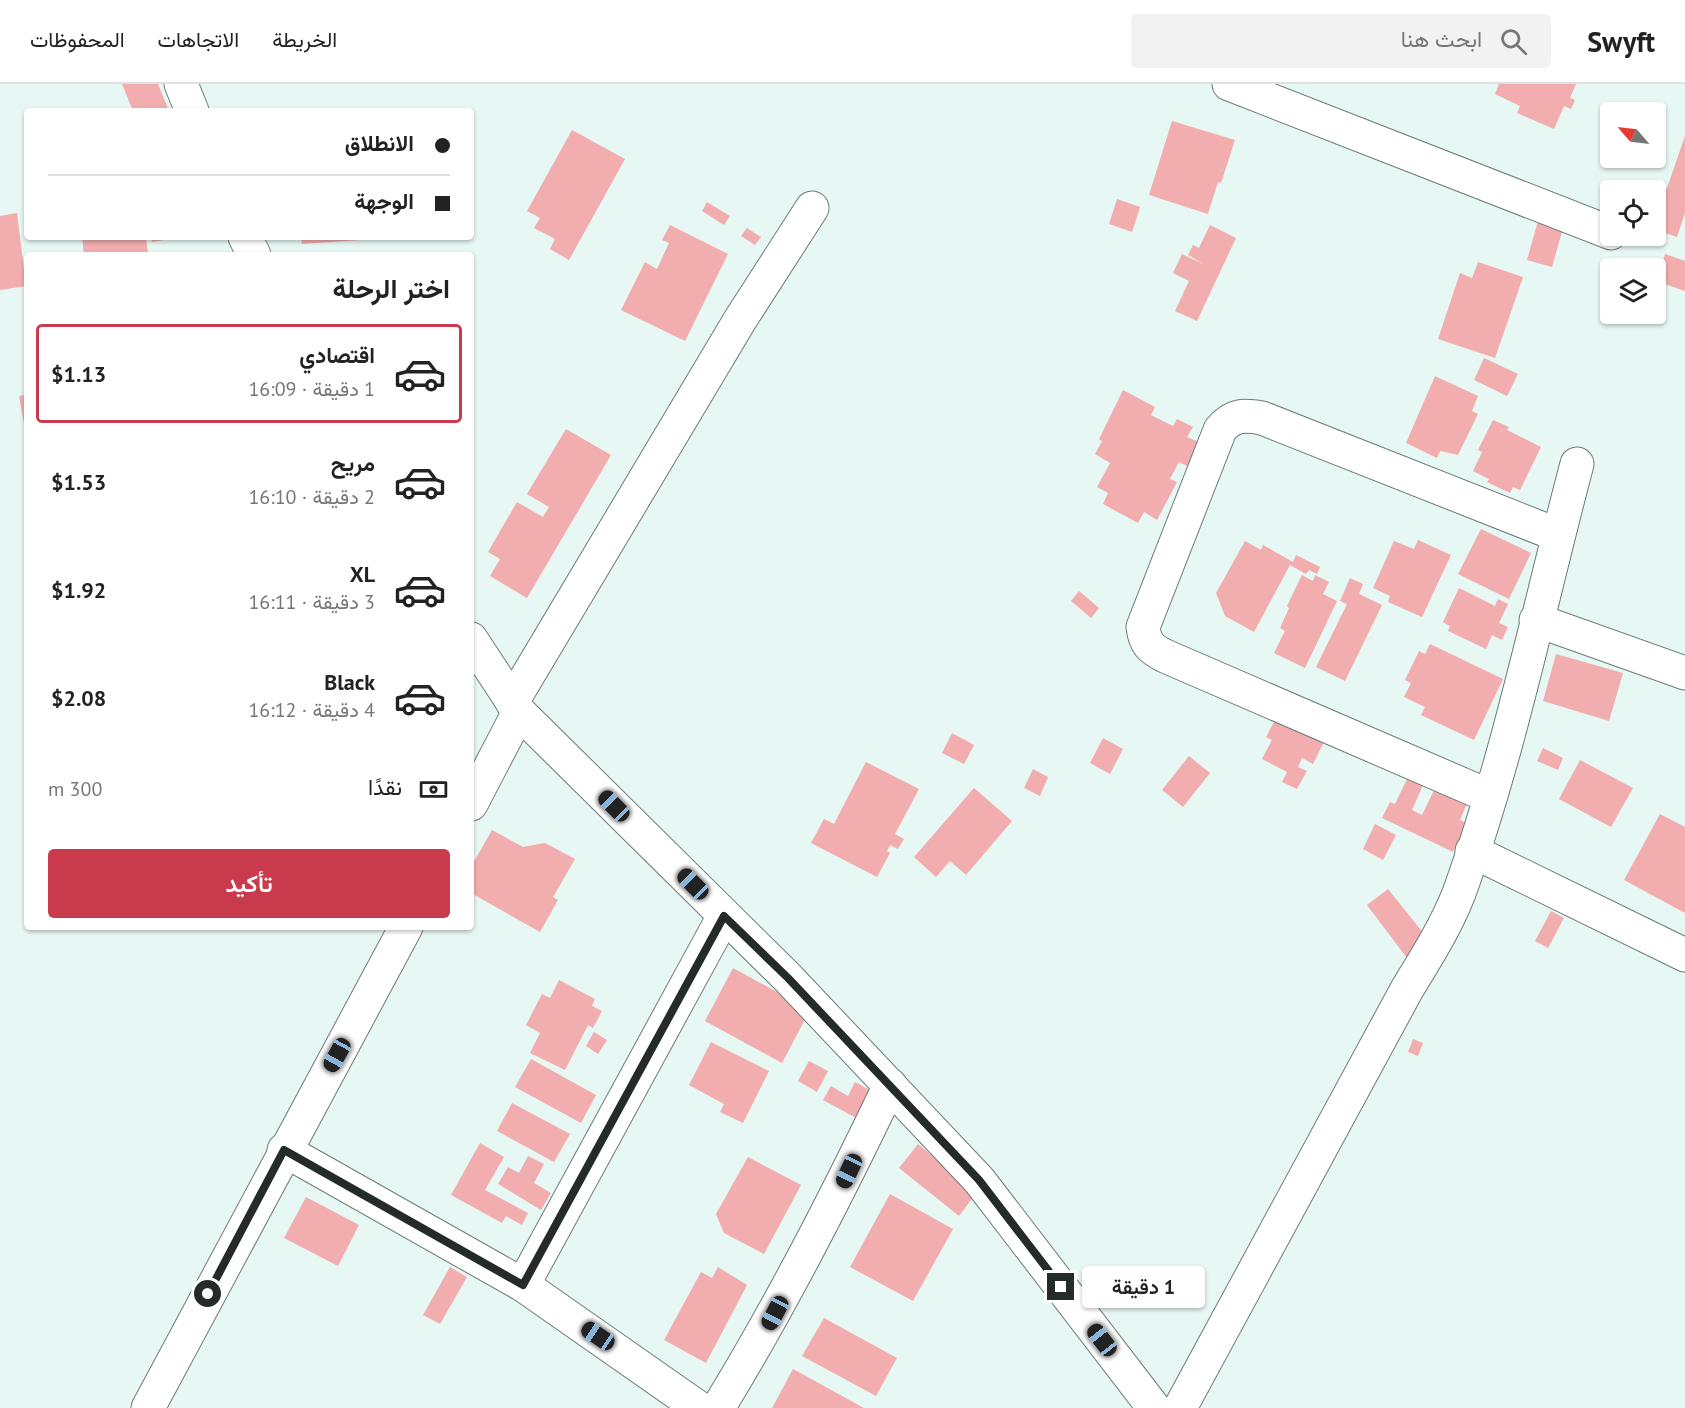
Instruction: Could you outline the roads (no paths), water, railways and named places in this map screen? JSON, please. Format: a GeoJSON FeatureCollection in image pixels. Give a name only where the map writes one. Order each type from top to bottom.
{"type":"FeatureCollection","features":[{"type":"Feature","properties":{"kind":"street"},"geometry":{"type":"LineString","coordinates":[[181,84],[191,108]]}},
{"type":"Feature","properties":{"kind":"street"},"geometry":{"type":"LineString","coordinates":[[1229,84],[1600,228]]}},
{"type":"Feature","properties":{"kind":"street"},"geometry":{"type":"LineString","coordinates":[[474,797],[515,707],[740,320],[812,208]]}},
{"type":"Feature","properties":{"kind":"street"},"geometry":{"type":"LineString","coordinates":[[1489,796],[1165,656],[1151,649],[1144,639],[1143,627],[1220,430],[1227,421],[1240,415],[1262,418],[1558,535]]}},
{"type":"Feature","properties":{"kind":"street"},"geometry":{"type":"LineString","coordinates":[[1180,1408],[1406,991],[1437,940],[1463,884],[1489,796],[1577,464]]}},
{"type":"Feature","properties":{"kind":"street"},"geometry":{"type":"LineString","coordinates":[[1536,620],[1685,673]]}},
{"type":"Feature","properties":{"kind":"street"},"geometry":{"type":"LineString","coordinates":[[474,644],[515,707],[890,1085],[979,1180],[1155,1408]]}},
{"type":"Feature","properties":{"kind":"street"},"geometry":{"type":"LineString","coordinates":[[1472,851],[1685,955]]}},
{"type":"Feature","properties":{"kind":"street"},"geometry":{"type":"LineString","coordinates":[[523,1285],[724,916]]}},
{"type":"Feature","properties":{"kind":"street"},"geometry":{"type":"LineString","coordinates":[[159,1404],[284,1150],[404,930]]}},
{"type":"Feature","properties":{"kind":"street"},"geometry":{"type":"LineString","coordinates":[[718,1408],[786,1293],[839,1192],[890,1085]]}},
{"type":"Feature","properties":{"kind":"street"},"geometry":{"type":"LineString","coordinates":[[284,1150],[523,1285],[699,1408]]}}]}
